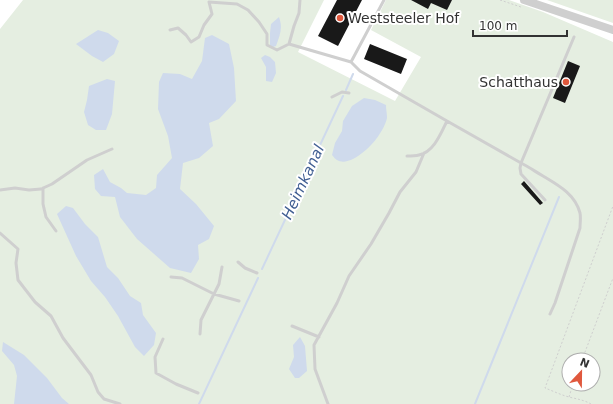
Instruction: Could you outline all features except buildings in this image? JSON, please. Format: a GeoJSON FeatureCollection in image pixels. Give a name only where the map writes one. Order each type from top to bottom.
{"type":"FeatureCollection","features":[{"type":"Feature","properties":{"kind":"street"},"geometry":{"type":"LineString","coordinates":[[524,0],[613,30]]}},
{"type":"Feature","properties":{"kind":"lane"},"geometry":{"type":"LineString","coordinates":[[289,44],[299,13],[300,0]]}},
{"type":"Feature","properties":{"kind":"lane"},"geometry":{"type":"LineString","coordinates":[[351,62],[384,0]]}},
{"type":"Feature","properties":{"kind":"lane"},"geometry":{"type":"LineString","coordinates":[[170,30],[178,28],[191,42],[199,37],[204,25],[212,14],[209,2],[238,4],[248,10],[259,22],[266,34],[266,45],[277,50],[289,44],[351,62],[360,71],[560,186],[574,200],[581,219],[580,228],[550,314]]}},
{"type":"Feature","properties":{"kind":"lane"},"geometry":{"type":"LineString","coordinates":[[545,200],[521,174],[520,168],[574,37]]}},
{"type":"Feature","properties":{"kind":"lane"},"geometry":{"type":"LineString","coordinates":[[332,97],[342,92],[349,93]]}},
{"type":"Feature","properties":{"kind":"lane"},"geometry":{"type":"LineString","coordinates":[[406,156],[421,155],[429,150],[438,139],[447,121]]}},
{"type":"Feature","properties":{"kind":"lane"},"geometry":{"type":"LineString","coordinates":[[0,190],[16,188],[29,190],[43,188],[52,184],[87,160],[112,149]]}},
{"type":"Feature","properties":{"kind":"lane"},"geometry":{"type":"LineString","coordinates":[[328,404],[315,369],[314,345],[337,303],[349,276],[371,244],[400,192],[416,172],[424,153]]}},
{"type":"Feature","properties":{"kind":"lane"},"geometry":{"type":"LineString","coordinates":[[43,188],[43,204],[46,217],[56,231]]}},
{"type":"Feature","properties":{"kind":"lane"},"geometry":{"type":"LineString","coordinates":[[0,233],[18,249],[16,263],[18,280],[35,302],[52,316],[63,338],[91,376],[98,392],[104,399],[120,404]]}},
{"type":"Feature","properties":{"kind":"lane"},"geometry":{"type":"LineString","coordinates":[[238,262],[245,268],[257,273]]}},
{"type":"Feature","properties":{"kind":"lane"},"geometry":{"type":"LineString","coordinates":[[200,334],[201,320],[219,284],[222,267]]}},
{"type":"Feature","properties":{"kind":"lane"},"geometry":{"type":"LineString","coordinates":[[171,277],[182,278],[214,294],[239,300]]}},
{"type":"Feature","properties":{"kind":"lane"},"geometry":{"type":"LineString","coordinates":[[292,326],[319,337]]}},
{"type":"Feature","properties":{"kind":"lane"},"geometry":{"type":"LineString","coordinates":[[163,339],[154,357],[156,373],[176,384],[198,393]]}},
{"type":"Feature","properties":{"kind":"path"},"geometry":{"type":"LineString","coordinates":[[591,404],[585,400],[568,397],[545,388],[613,206]]}},
{"type":"Feature","properties":{"kind":"path"},"geometry":{"type":"LineString","coordinates":[[585,352],[613,278]]}},
{"type":"Feature","properties":{"kind":"path"},"geometry":{"type":"LineString","coordinates":[[568,397],[570,392]]}},
{"type":"Feature","properties":{"kind":"shaded area"},"geometry":{"type":"Polygon","coordinates":[[[23,0],[324,0],[298,52],[395,101],[421,57],[371,30],[386,0],[509,0],[543,12],[613,42],[613,404],[0,404],[0,29],[23,0]]]}},
{"type":"Feature","properties":{"kind":"shaded area"},"geometry":{"type":"Polygon","coordinates":[[[547,0],[613,0],[613,23],[547,0]]]}},
{"type":"Feature","properties":{"kind":"water"},"geometry":{"type":"Polygon","coordinates":[[[279,17],[281,25],[280,35],[276,46],[270,48],[271,24],[279,17]]]}},
{"type":"Feature","properties":{"kind":"water"},"geometry":{"type":"Polygon","coordinates":[[[98,30],[108,33],[119,41],[114,54],[103,62],[76,44],[98,30]]]}},
{"type":"Feature","properties":{"kind":"water"},"geometry":{"type":"Polygon","coordinates":[[[212,35],[229,44],[234,68],[236,101],[219,119],[209,123],[213,146],[199,158],[183,163],[180,189],[196,204],[214,226],[209,239],[198,245],[199,259],[191,273],[170,268],[137,239],[120,217],[115,197],[101,196],[95,189],[94,175],[103,169],[110,182],[127,193],[146,195],[156,188],[157,175],[172,158],[168,136],[158,109],[159,82],[163,73],[180,74],[192,79],[202,61],[205,38],[212,35]]]}},
{"type":"Feature","properties":{"kind":"water"},"geometry":{"type":"Polygon","coordinates":[[[265,55],[270,57],[275,62],[276,73],[272,82],[266,81],[266,67],[261,58],[265,55]]]}},
{"type":"Feature","properties":{"kind":"water"},"geometry":{"type":"Polygon","coordinates":[[[107,79],[115,81],[112,114],[106,130],[96,130],[88,125],[84,112],[89,86],[107,79]]]}},
{"type":"Feature","properties":{"kind":"water"},"geometry":{"type":"Polygon","coordinates":[[[364,98],[375,100],[386,105],[387,118],[385,125],[367,149],[354,158],[342,162],[337,160],[332,155],[335,143],[342,131],[343,121],[352,106],[364,98]]]}},
{"type":"Feature","properties":{"kind":"water"},"geometry":{"type":"Polygon","coordinates":[[[66,206],[73,208],[85,224],[98,237],[107,267],[118,278],[130,296],[141,303],[143,315],[156,333],[154,345],[144,356],[135,347],[118,316],[105,297],[91,281],[76,256],[57,214],[66,206]]]}},
{"type":"Feature","properties":{"kind":"water"},"geometry":{"type":"Polygon","coordinates":[[[300,337],[305,346],[307,371],[299,378],[295,378],[289,369],[294,357],[293,345],[300,337]]]}},
{"type":"Feature","properties":{"kind":"water"},"geometry":{"type":"Polygon","coordinates":[[[3,342],[24,355],[47,378],[62,398],[69,404],[14,404],[17,376],[14,365],[2,351],[3,342]]]}},
{"type":"Feature","properties":{"kind":"waterway","name":"Heimkanal"},"geometry":{"type":"LineString","coordinates":[[346,90],[353,74]]}},
{"type":"Feature","properties":{"kind":"waterway","name":"Heimkanal"},"geometry":{"type":"LineString","coordinates":[[262,269],[343,96]]}},
{"type":"Feature","properties":{"kind":"waterway"},"geometry":{"type":"LineString","coordinates":[[475,404],[559,197]]}},
{"type":"Feature","properties":{"kind":"waterway","name":"Heimkanal"},"geometry":{"type":"LineString","coordinates":[[199,404],[258,278]]}},
{"type":"Feature","properties":{"kind":"place","name":"Weststeeler Hof"},"geometry":{"type":"Point","coordinates":[340,18]}},
{"type":"Feature","properties":{"kind":"place","name":"Schatthaus"},"geometry":{"type":"Point","coordinates":[566,82]}}]}
